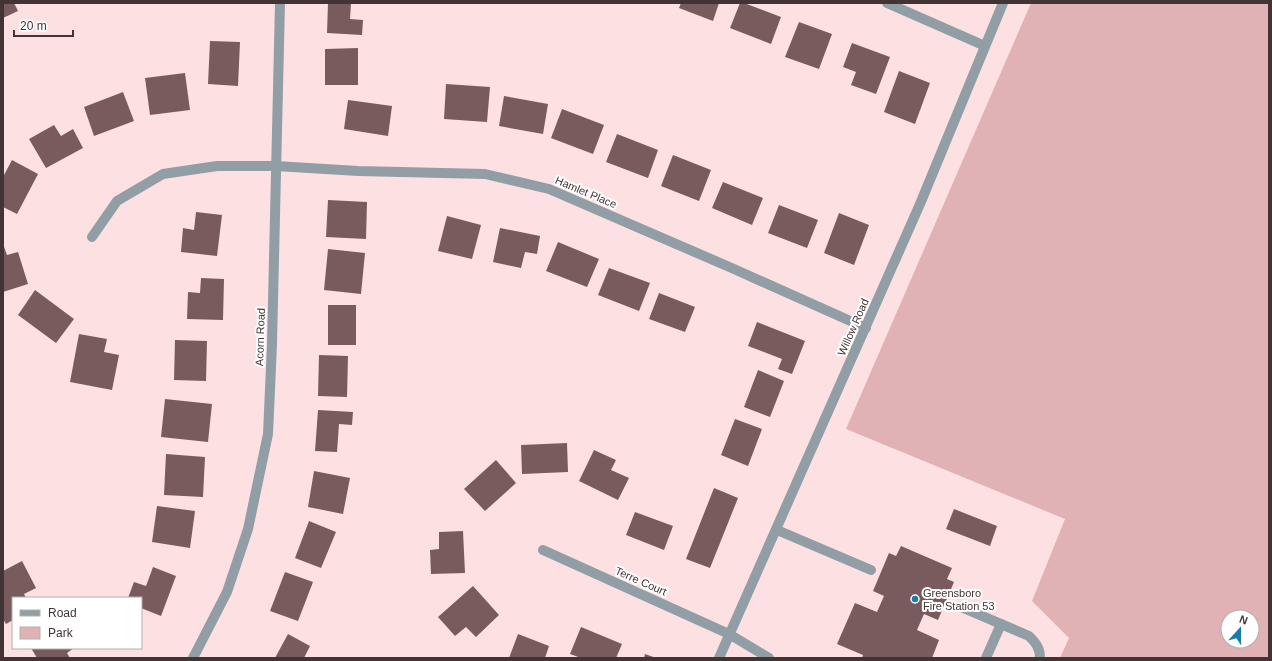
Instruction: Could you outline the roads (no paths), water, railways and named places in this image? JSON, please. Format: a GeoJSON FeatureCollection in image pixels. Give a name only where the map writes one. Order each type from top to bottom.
{"type":"FeatureCollection","features":[{"type":"Feature","properties":{"kind":"street","name":"Acorn Road"},"geometry":{"type":"LineString","coordinates":[[193,658],[227,592],[248,529],[268,434],[272,344],[280,3]]}},
{"type":"Feature","properties":{"kind":"street"},"geometry":{"type":"LineString","coordinates":[[887,3],[985,46]]}},
{"type":"Feature","properties":{"kind":"street","name":"Willow Road"},"geometry":{"type":"LineString","coordinates":[[719,658],[777,530],[920,204],[1004,3]]}},
{"type":"Feature","properties":{"kind":"street","name":"Hamlet Place"},"geometry":{"type":"LineString","coordinates":[[92,237],[117,201],[163,174],[217,166],[276,166],[358,171],[485,174],[549,189],[866,328]]}},
{"type":"Feature","properties":{"kind":"street"},"geometry":{"type":"LineString","coordinates":[[777,530],[871,570]]}},
{"type":"Feature","properties":{"kind":"street","name":"Terre Court"},"geometry":{"type":"LineString","coordinates":[[543,550],[729,634],[769,658]]}},
{"type":"Feature","properties":{"kind":"street"},"geometry":{"type":"LineString","coordinates":[[961,607],[1029,636],[1039,649],[1040,658]]}},
{"type":"Feature","properties":{"kind":"street"},"geometry":{"type":"LineString","coordinates":[[986,658],[1001,624]]}},
{"type":"Feature","properties":{"kind":"place","name":"Greensboro Fire Station 53"},"geometry":{"type":"Point","coordinates":[915,599]}}]}
